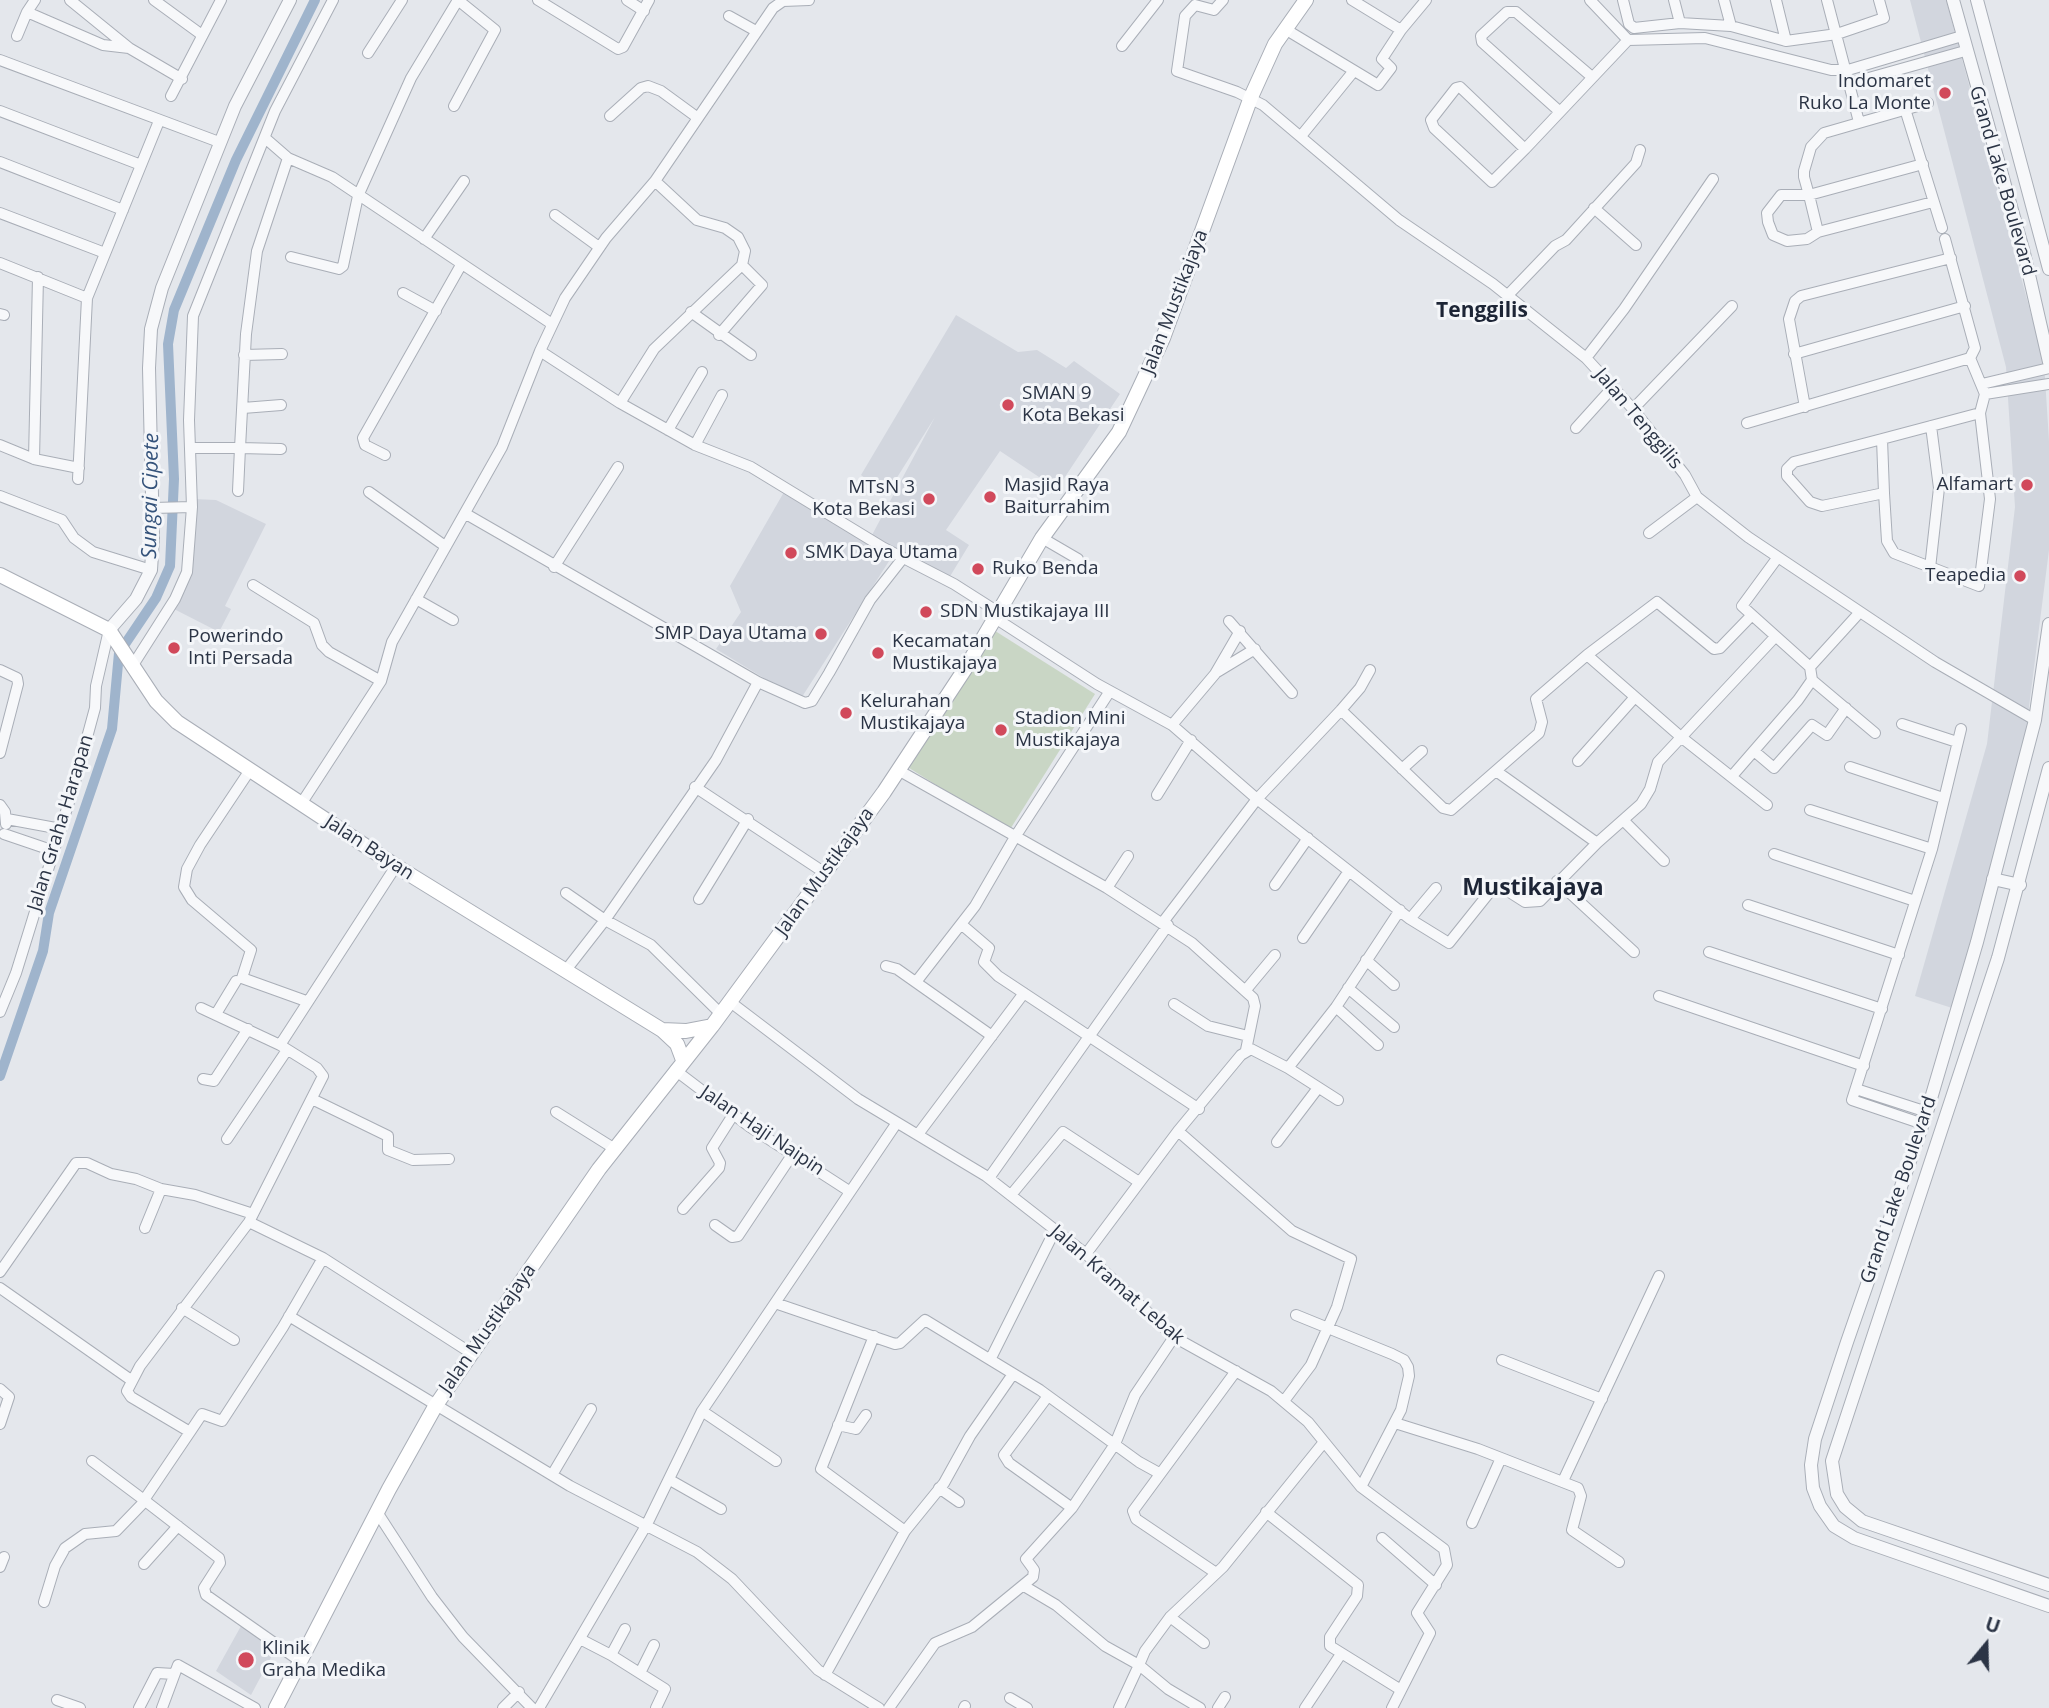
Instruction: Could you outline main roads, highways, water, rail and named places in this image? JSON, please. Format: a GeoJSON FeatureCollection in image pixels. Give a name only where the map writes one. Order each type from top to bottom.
{"type":"FeatureCollection","features":[{"type":"Feature","properties":{"kind":"main road","name":"Jalan Mustikajaya"},"geometry":{"type":"LineString","coordinates":[[276,1708],[377,1512],[436,1405],[615,1149],[716,1020],[898,770],[965,670],[1042,538],[1119,432],[1136,402],[1163,338],[1251,97],[1285,29],[1306,0]]}},
{"type":"Feature","properties":{"kind":"main road","name":"Jalan Bayan"},"geometry":{"type":"LineString","coordinates":[[0,575],[109,630],[166,714],[396,866],[662,1030],[677,1044],[679,1065]]}},
{"type":"Feature","properties":{"kind":"main road"},"geometry":{"type":"LineString","coordinates":[[662,1030],[687,1031],[716,1020]]}},
{"type":"Feature","properties":{"kind":"waterway","name":"Sungai Cipete"},"geometry":{"type":"LineString","coordinates":[[0,1076],[43,951],[49,913],[112,729],[119,653],[156,598],[170,566],[174,479],[168,344],[174,310],[236,160],[315,0]]}},
{"type":"Feature","properties":{"kind":"place","name":"Indomaret Ruko La Monte"},"geometry":{"type":"Point","coordinates":[1945,93]}},
{"type":"Feature","properties":{"kind":"place","name":"SMAN 9 Kota Bekasi"},"geometry":{"type":"Point","coordinates":[1008,405]}},
{"type":"Feature","properties":{"kind":"place","name":"Alfamart"},"geometry":{"type":"Point","coordinates":[2027,485]}},
{"type":"Feature","properties":{"kind":"place","name":"Masjid Raya Baiturrahim"},"geometry":{"type":"Point","coordinates":[990,497]}},
{"type":"Feature","properties":{"kind":"place","name":"MTsN 3 Kota Bekasi"},"geometry":{"type":"Point","coordinates":[929,499]}},
{"type":"Feature","properties":{"kind":"place","name":"SMK Daya Utama"},"geometry":{"type":"Point","coordinates":[791,553]}},
{"type":"Feature","properties":{"kind":"place","name":"Ruko Benda"},"geometry":{"type":"Point","coordinates":[978,569]}},
{"type":"Feature","properties":{"kind":"place","name":"Teapedia"},"geometry":{"type":"Point","coordinates":[2020,576]}},
{"type":"Feature","properties":{"kind":"place","name":"SDN Mustikajaya III"},"geometry":{"type":"Point","coordinates":[926,612]}},
{"type":"Feature","properties":{"kind":"place","name":"SMP Daya Utama"},"geometry":{"type":"Point","coordinates":[821,634]}},
{"type":"Feature","properties":{"kind":"place","name":"Powerindo Inti Persada"},"geometry":{"type":"Point","coordinates":[174,648]}},
{"type":"Feature","properties":{"kind":"place","name":"Kecamatan Mustikajaya"},"geometry":{"type":"Point","coordinates":[878,653]}},
{"type":"Feature","properties":{"kind":"place","name":"Kelurahan Mustikajaya"},"geometry":{"type":"Point","coordinates":[846,713]}},
{"type":"Feature","properties":{"kind":"place","name":"Stadion Mini Mustikajaya"},"geometry":{"type":"Point","coordinates":[1001,730]}},
{"type":"Feature","properties":{"kind":"place","name":"Klinik Graha Medika"},"geometry":{"type":"Point","coordinates":[246,1660]}},
{"type":"Feature","properties":{"kind":"district","name":"Tenggilis"},"geometry":{"type":"Point","coordinates":[1482,311]}},
{"type":"Feature","properties":{"kind":"district","name":"Mustikajaya"},"geometry":{"type":"Point","coordinates":[1533,888]}}]}
